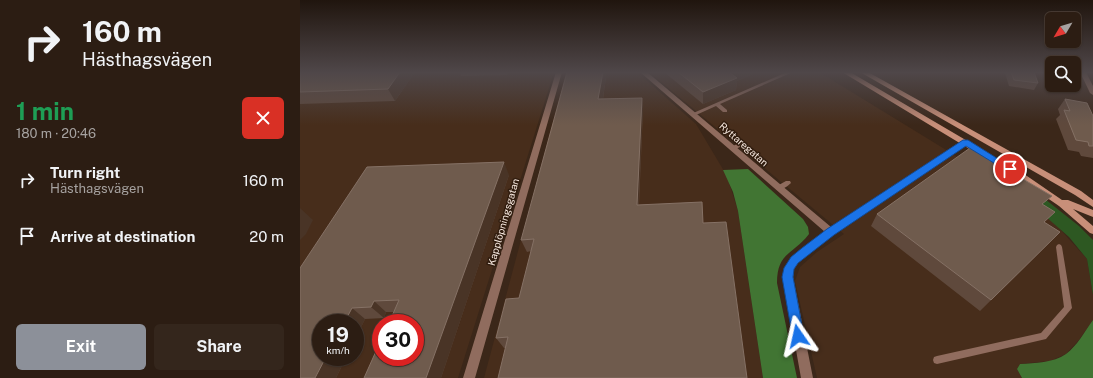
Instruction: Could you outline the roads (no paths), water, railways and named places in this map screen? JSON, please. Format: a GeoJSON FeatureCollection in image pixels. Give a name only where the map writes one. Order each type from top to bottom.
{"type":"FeatureCollection","features":[{"type":"Feature","properties":{"kind":"main road"},"geometry":{"type":"LineString","coordinates":[[875,90],[966,142],[1024,178],[1050,195],[1093,231]]}},
{"type":"Feature","properties":{"kind":"main road"},"geometry":{"type":"LineString","coordinates":[[895,90],[1006,152],[1093,204]]}},
{"type":"Feature","properties":{"kind":"main road"},"geometry":{"type":"LineString","coordinates":[[1050,195],[1093,214]]}},
{"type":"Feature","properties":{"kind":"street","name":"Kapplöpningsgatan"},"geometry":{"type":"LineString","coordinates":[[469,378],[553,90]]}},
{"type":"Feature","properties":{"kind":"street","name":"Ryttaregatan"},"geometry":{"type":"LineString","coordinates":[[664,90],[831,232]]}},
{"type":"Feature","properties":{"kind":"street"},"geometry":{"type":"LineString","coordinates":[[807,378],[791,300],[788,277],[789,268],[795,260],[831,232],[966,142]]}},
{"type":"Feature","properties":{"kind":"lane"},"geometry":{"type":"LineString","coordinates":[[694,114],[749,90]]}},
{"type":"Feature","properties":{"kind":"lane"},"geometry":{"type":"LineString","coordinates":[[717,104],[725,111]]}},
{"type":"Feature","properties":{"kind":"lane"},"geometry":{"type":"LineString","coordinates":[[733,148],[741,144]]}},
{"type":"Feature","properties":{"kind":"lane"},"geometry":{"type":"LineString","coordinates":[[780,188],[788,183]]}},
{"type":"Feature","properties":{"kind":"lane"},"geometry":{"type":"LineString","coordinates":[[937,360],[1044,336],[1068,308],[1059,247]]}}]}
